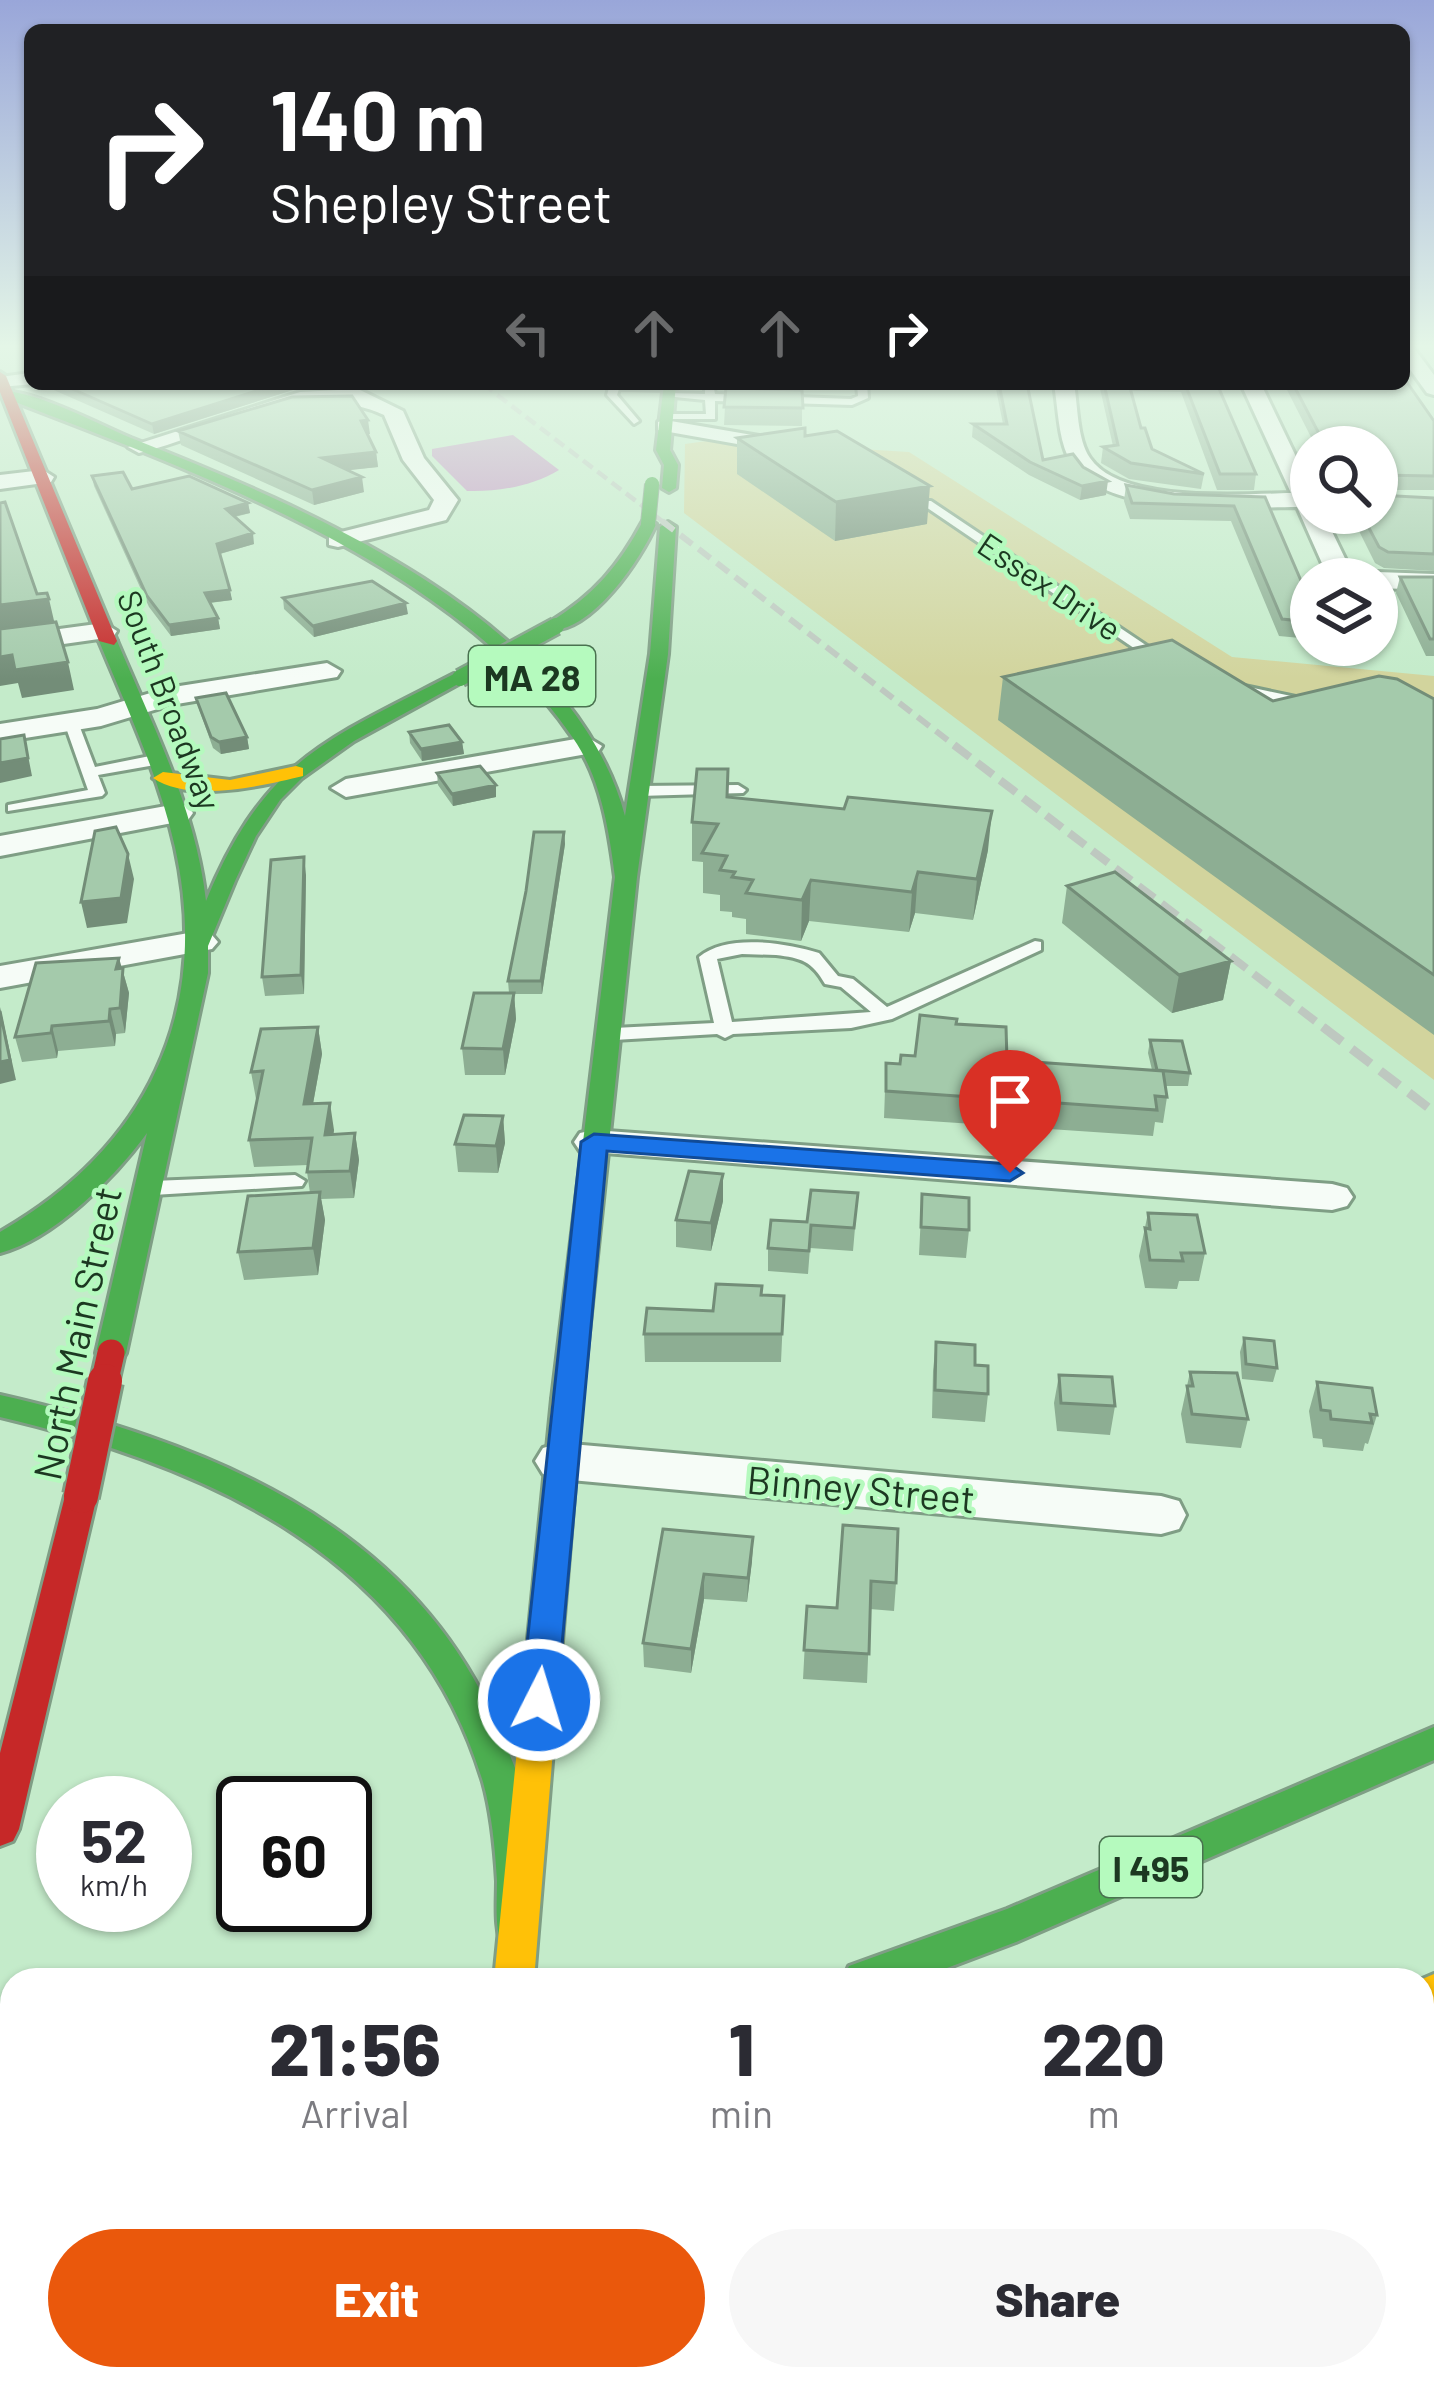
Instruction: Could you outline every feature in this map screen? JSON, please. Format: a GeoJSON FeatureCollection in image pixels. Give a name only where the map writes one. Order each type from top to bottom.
{"type":"FeatureCollection","features":[{"type":"Feature","properties":{"kind":"main road","name":"South Broadway"},"geometry":{"type":"LineString","coordinates":[[34,456],[190,855],[200,942],[174,1063]]}},
{"type":"Feature","properties":{"kind":"main road","name":"MA 28"},"geometry":{"type":"LineString","coordinates":[[157,456],[338,539],[474,626],[559,703],[587,746],[614,806],[626,878],[560,1461],[515,1968]]}},
{"type":"Feature","properties":{"kind":"main road"},"geometry":{"type":"LineString","coordinates":[[626,878],[659,654],[660,486],[669,456]]}},
{"type":"Feature","properties":{"kind":"main road"},"geometry":{"type":"LineString","coordinates":[[159,769],[224,788],[296,772],[556,626],[617,584],[658,526]]}},
{"type":"Feature","properties":{"kind":"main road"},"geometry":{"type":"LineString","coordinates":[[200,942],[242,843],[277,790],[296,772]]}},
{"type":"Feature","properties":{"kind":"main road"},"geometry":{"type":"LineString","coordinates":[[0,1244],[63,1207],[105,1172],[155,1106],[174,1063]]}},
{"type":"Feature","properties":{"kind":"main road","name":"North Main Street"},"geometry":{"type":"LineString","coordinates":[[0,1829],[81,1496],[174,1063]]}},
{"type":"Feature","properties":{"kind":"main road"},"geometry":{"type":"LineString","coordinates":[[0,1406],[134,1436],[233,1475],[320,1528],[396,1596],[454,1675],[499,1771],[515,1862],[518,1939]]}},
{"type":"Feature","properties":{"kind":"main road","name":"I 495"},"geometry":{"type":"LineString","coordinates":[[896,1968],[1016,1924],[1434,1743]]}},
{"type":"Feature","properties":{"kind":"street"},"geometry":{"type":"LineString","coordinates":[[338,539],[437,514],[445,506],[446,500],[412,456]]}},
{"type":"Feature","properties":{"kind":"street"},"geometry":{"type":"LineString","coordinates":[[1079,456],[1101,478],[1176,497],[1290,500]]}},
{"type":"Feature","properties":{"kind":"street"},"geometry":{"type":"LineString","coordinates":[[0,482],[43,477]]}},
{"type":"Feature","properties":{"kind":"street"},"geometry":{"type":"LineString","coordinates":[[1398,581],[1434,582]]}},
{"type":"Feature","properties":{"kind":"street"},"geometry":{"type":"LineString","coordinates":[[0,645],[104,632]]}},
{"type":"Feature","properties":{"kind":"street"},"geometry":{"type":"LineString","coordinates":[[0,733],[71,722],[167,697],[327,671]]}},
{"type":"Feature","properties":{"kind":"street"},"geometry":{"type":"LineString","coordinates":[[346,788],[587,746]]}},
{"type":"Feature","properties":{"kind":"street"},"geometry":{"type":"LineString","coordinates":[[0,846],[177,813]]}},
{"type":"Feature","properties":{"kind":"street"},"geometry":{"type":"LineString","coordinates":[[0,977],[200,942]]}},
{"type":"Feature","properties":{"kind":"street"},"geometry":{"type":"LineString","coordinates":[[594,1142],[1332,1197]]}},
{"type":"Feature","properties":{"kind":"street","name":"Binney Street"},"geometry":{"type":"LineString","coordinates":[[560,1461],[1161,1515]]}},
{"type":"Feature","properties":{"kind":"lane","name":"Essex Drive"},"geometry":{"type":"LineString","coordinates":[[917,498],[1164,662],[1184,670]]}},
{"type":"Feature","properties":{"kind":"lane"},"geometry":{"type":"LineString","coordinates":[[1223,685],[1325,707]]}},
{"type":"Feature","properties":{"kind":"lane"},"geometry":{"type":"LineString","coordinates":[[14,808],[97,793],[71,722]]}},
{"type":"Feature","properties":{"kind":"lane"},"geometry":{"type":"LineString","coordinates":[[90,772],[159,769]]}},
{"type":"Feature","properties":{"kind":"lane"},"geometry":{"type":"LineString","coordinates":[[639,790],[738,790]]}},
{"type":"Feature","properties":{"kind":"lane"},"geometry":{"type":"LineString","coordinates":[[608,1027],[725,1032],[851,1022],[885,1015],[1035,946]]}},
{"type":"Feature","properties":{"kind":"lane"},"geometry":{"type":"LineString","coordinates":[[725,1032],[708,957],[724,948],[810,955],[827,968],[831,980],[847,983],[885,1015]]}},
{"type":"Feature","properties":{"kind":"lane"},"geometry":{"type":"LineString","coordinates":[[147,1188],[295,1181]]}},
{"type":"Feature","properties":{"kind":"green space"},"geometry":{"type":"Polygon","coordinates":[[[685,456],[915,456],[1232,657],[1434,676],[1434,1080],[684,513],[685,456]]]}},
{"type":"Feature","properties":{"kind":"shaded area"},"geometry":{"type":"Polygon","coordinates":[[[432,456],[540,456],[559,470],[515,487],[467,491],[432,456]]]}},
{"type":"Feature","properties":{"kind":"building"},"geometry":{"type":"Polygon","coordinates":[[[234,456],[344,456],[322,458],[362,477],[312,490],[234,456]]]}},
{"type":"Feature","properties":{"kind":"building"},"geometry":{"type":"Polygon","coordinates":[[[764,456],[878,456],[930,486],[836,502],[764,456]]]}},
{"type":"Feature","properties":{"kind":"building"},"geometry":{"type":"Polygon","coordinates":[[[1020,456],[1042,456],[1043,460],[1074,456],[1083,467],[1108,481],[1082,486],[1020,456]]]}},
{"type":"Feature","properties":{"kind":"building"},"geometry":{"type":"Polygon","coordinates":[[[1118,456],[1166,456],[1204,474],[1131,463],[1118,456]]]}},
{"type":"Feature","properties":{"kind":"building"},"geometry":{"type":"Polygon","coordinates":[[[1213,456],[1248,456],[1256,474],[1220,474],[1213,456]]]}},
{"type":"Feature","properties":{"kind":"building"},"geometry":{"type":"Polygon","coordinates":[[[1398,456],[1434,456],[1434,476],[1398,475],[1398,456]]]}},
{"type":"Feature","properties":{"kind":"building"},"geometry":{"type":"Polygon","coordinates":[[[123,472],[132,489],[189,476],[248,503],[226,509],[253,533],[217,544],[230,590],[205,593],[218,618],[169,625],[147,596],[92,476],[123,472]]]}},
{"type":"Feature","properties":{"kind":"building"},"geometry":{"type":"Polygon","coordinates":[[[1126,485],[1174,494],[1265,497],[1291,558],[1290,620],[1282,619],[1234,506],[1132,503],[1126,485]]]}},
{"type":"Feature","properties":{"kind":"building"},"geometry":{"type":"Polygon","coordinates":[[[1398,496],[1434,498],[1434,554],[1388,552],[1372,534],[1398,534],[1398,496]]]}},
{"type":"Feature","properties":{"kind":"building"},"geometry":{"type":"Polygon","coordinates":[[[5,502],[37,594],[47,593],[49,599],[0,605],[0,503],[5,502]]]}},
{"type":"Feature","properties":{"kind":"building"},"geometry":{"type":"Polygon","coordinates":[[[1400,577],[1434,577],[1434,639],[1430,639],[1400,577]]]}},
{"type":"Feature","properties":{"kind":"building"},"geometry":{"type":"Polygon","coordinates":[[[372,581],[406,603],[313,626],[283,598],[372,581]]]}},
{"type":"Feature","properties":{"kind":"building"},"geometry":{"type":"Polygon","coordinates":[[[56,622],[68,662],[15,670],[12,655],[0,657],[0,629],[56,622]]]}},
{"type":"Feature","properties":{"kind":"building"},"geometry":{"type":"Polygon","coordinates":[[[1172,640],[1273,701],[1379,676],[1397,679],[1434,699],[1434,975],[1003,677],[1172,640]]]}},
{"type":"Feature","properties":{"kind":"building"},"geometry":{"type":"Polygon","coordinates":[[[226,693],[247,737],[219,742],[211,737],[196,698],[226,693]]]}},
{"type":"Feature","properties":{"kind":"building"},"geometry":{"type":"Polygon","coordinates":[[[449,725],[462,742],[421,749],[409,732],[449,725]]]}},
{"type":"Feature","properties":{"kind":"building"},"geometry":{"type":"Polygon","coordinates":[[[24,735],[28,758],[0,763],[0,739],[24,735]]]}},
{"type":"Feature","properties":{"kind":"building"},"geometry":{"type":"Polygon","coordinates":[[[480,766],[496,785],[452,794],[437,773],[480,766]]]}},
{"type":"Feature","properties":{"kind":"building"},"geometry":{"type":"Polygon","coordinates":[[[697,769],[728,769],[727,797],[844,809],[848,797],[992,811],[977,879],[918,872],[912,892],[811,880],[802,900],[746,893],[753,880],[720,870],[727,856],[702,853],[718,824],[692,822],[697,769]]]}},
{"type":"Feature","properties":{"kind":"building"},"geometry":{"type":"Polygon","coordinates":[[[116,827],[128,854],[121,898],[81,902],[95,831],[116,827]]]}},
{"type":"Feature","properties":{"kind":"building"},"geometry":{"type":"Polygon","coordinates":[[[534,832],[564,832],[541,981],[508,981],[526,891],[534,832]]]}},
{"type":"Feature","properties":{"kind":"building"},"geometry":{"type":"Polygon","coordinates":[[[304,857],[301,975],[262,977],[271,860],[304,857]]]}},
{"type":"Feature","properties":{"kind":"building"},"geometry":{"type":"Polygon","coordinates":[[[1115,872],[1231,961],[1179,975],[1067,886],[1115,872]]]}},
{"type":"Feature","properties":{"kind":"building"},"geometry":{"type":"Polygon","coordinates":[[[119,958],[116,969],[123,968],[120,1008],[110,1009],[109,1021],[52,1026],[51,1033],[15,1037],[36,963],[119,958]]]}},
{"type":"Feature","properties":{"kind":"building"},"geometry":{"type":"Polygon","coordinates":[[[474,993],[514,993],[503,1049],[462,1048],[474,993]]]}},
{"type":"Feature","properties":{"kind":"building"},"geometry":{"type":"Polygon","coordinates":[[[0,1011],[10,1060],[0,1062],[0,1011]]]}},
{"type":"Feature","properties":{"kind":"building"},"geometry":{"type":"Polygon","coordinates":[[[920,1015],[957,1019],[956,1024],[1006,1027],[1007,1060],[1163,1071],[1167,1097],[1155,1096],[1157,1110],[886,1091],[886,1063],[900,1064],[901,1055],[915,1056],[920,1015]]]}},
{"type":"Feature","properties":{"kind":"building"},"geometry":{"type":"Polygon","coordinates":[[[318,1027],[304,1104],[330,1103],[325,1135],[355,1133],[350,1171],[307,1172],[312,1138],[249,1140],[263,1071],[251,1072],[261,1029],[318,1027]]]}},
{"type":"Feature","properties":{"kind":"building"},"geometry":{"type":"Polygon","coordinates":[[[1150,1040],[1182,1041],[1190,1073],[1157,1070],[1150,1040]]]}},
{"type":"Feature","properties":{"kind":"building"},"geometry":{"type":"Polygon","coordinates":[[[464,1115],[503,1116],[496,1146],[455,1144],[464,1115]]]}},
{"type":"Feature","properties":{"kind":"building"},"geometry":{"type":"Polygon","coordinates":[[[689,1171],[723,1174],[711,1223],[676,1220],[689,1171]]]}},
{"type":"Feature","properties":{"kind":"building"},"geometry":{"type":"Polygon","coordinates":[[[811,1190],[858,1193],[854,1228],[811,1225],[809,1251],[768,1248],[771,1220],[807,1222],[811,1190]]]}},
{"type":"Feature","properties":{"kind":"building"},"geometry":{"type":"Polygon","coordinates":[[[320,1192],[313,1248],[238,1252],[248,1196],[320,1192]]]}},
{"type":"Feature","properties":{"kind":"building"},"geometry":{"type":"Polygon","coordinates":[[[922,1194],[969,1198],[969,1230],[921,1227],[922,1194]]]}},
{"type":"Feature","properties":{"kind":"building"},"geometry":{"type":"Polygon","coordinates":[[[1148,1213],[1197,1215],[1205,1253],[1181,1253],[1183,1261],[1150,1260],[1145,1228],[1150,1229],[1148,1213]]]}},
{"type":"Feature","properties":{"kind":"building"},"geometry":{"type":"Polygon","coordinates":[[[716,1284],[762,1286],[761,1295],[784,1296],[782,1334],[644,1334],[647,1308],[713,1311],[716,1284]]]}},
{"type":"Feature","properties":{"kind":"building"},"geometry":{"type":"Polygon","coordinates":[[[1244,1338],[1274,1341],[1277,1368],[1246,1364],[1244,1338]]]}},
{"type":"Feature","properties":{"kind":"building"},"geometry":{"type":"Polygon","coordinates":[[[936,1342],[975,1345],[975,1365],[988,1366],[988,1394],[935,1390],[936,1342]]]}},
{"type":"Feature","properties":{"kind":"building"},"geometry":{"type":"Polygon","coordinates":[[[1190,1372],[1237,1373],[1248,1419],[1192,1414],[1187,1386],[1193,1386],[1190,1372]]]}},
{"type":"Feature","properties":{"kind":"building"},"geometry":{"type":"Polygon","coordinates":[[[1059,1375],[1112,1377],[1115,1406],[1061,1403],[1059,1375]]]}},
{"type":"Feature","properties":{"kind":"building"},"geometry":{"type":"Polygon","coordinates":[[[1317,1382],[1372,1388],[1377,1415],[1370,1414],[1372,1423],[1331,1419],[1330,1411],[1321,1410],[1317,1382]]]}},
{"type":"Feature","properties":{"kind":"building"},"geometry":{"type":"Polygon","coordinates":[[[843,1525],[898,1529],[896,1583],[871,1581],[869,1654],[804,1650],[807,1606],[837,1608],[843,1525]]]}},
{"type":"Feature","properties":{"kind":"building"},"geometry":{"type":"Polygon","coordinates":[[[663,1529],[753,1537],[748,1578],[704,1574],[691,1649],[643,1643],[663,1529]]]}},
{"type":"Feature","properties":{"kind":"railway"},"geometry":{"type":"LineString","coordinates":[[577,456],[666,524]]}},
{"type":"Feature","properties":{"kind":"railway"},"geometry":{"type":"LineString","coordinates":[[662,521],[958,748]]}},
{"type":"Feature","properties":{"kind":"railway"},"geometry":{"type":"LineString","coordinates":[[954,745],[1327,1030]]}},
{"type":"Feature","properties":{"kind":"railway"},"geometry":{"type":"LineString","coordinates":[[1323,1027],[1434,1112]]}},
{"type":"Feature","properties":{"kind":"traffic: fast"},"geometry":{"type":"LineString","coordinates":[[162,456],[323,530],[403,575],[476,625],[537,679],[583,738],[600,771],[626,877],[567,1399]]}},
{"type":"Feature","properties":{"kind":"traffic: fast"},"geometry":{"type":"LineString","coordinates":[[666,456],[671,465],[669,488]]}},
{"type":"Feature","properties":{"kind":"traffic: fast"},"geometry":{"type":"LineString","coordinates":[[648,524],[652,484]]}},
{"type":"Feature","properties":{"kind":"traffic: fast"},"geometry":{"type":"LineString","coordinates":[[556,626],[611,583],[632,557],[648,524]]}},
{"type":"Feature","properties":{"kind":"traffic: fast"},"geometry":{"type":"LineString","coordinates":[[626,877],[659,654],[668,527]]}},
{"type":"Feature","properties":{"kind":"traffic: fast"},"geometry":{"type":"LineString","coordinates":[[460,678],[556,626]]}},
{"type":"Feature","properties":{"kind":"traffic: fast"},"geometry":{"type":"LineString","coordinates":[[108,641],[173,803],[185,844],[197,929],[196,973],[111,1353]]}},
{"type":"Feature","properties":{"kind":"traffic: fast"},"geometry":{"type":"LineString","coordinates":[[200,942],[238,851],[273,796],[320,754],[460,678]]}},
{"type":"Feature","properties":{"kind":"traffic: fast"},"geometry":{"type":"LineString","coordinates":[[0,1244],[56,1209],[104,1169],[143,1121],[174,1063]]}},
{"type":"Feature","properties":{"kind":"traffic: fast"},"geometry":{"type":"LineString","coordinates":[[0,1406],[161,1450],[235,1482],[305,1521],[367,1570],[422,1628],[466,1696],[500,1776],[513,1836],[518,1939]]}},
{"type":"Feature","properties":{"kind":"traffic: fast"},"geometry":{"type":"LineString","coordinates":[[896,1968],[1016,1924],[1434,1743]]}},
{"type":"Feature","properties":{"kind":"traffic: slow"},"geometry":{"type":"LineString","coordinates":[[163,778],[230,786],[296,772]]}},
{"type":"Feature","properties":{"kind":"traffic: slow"},"geometry":{"type":"LineString","coordinates":[[515,1968],[567,1399]]}},
{"type":"Feature","properties":{"kind":"traffic: jam"},"geometry":{"type":"LineString","coordinates":[[32,456],[108,641]]}},
{"type":"Feature","properties":{"kind":"traffic: jam"},"geometry":{"type":"LineString","coordinates":[[81,1496],[111,1353]]}},
{"type":"Feature","properties":{"kind":"traffic: jam"},"geometry":{"type":"LineString","coordinates":[[0,1829],[81,1496]]}},
{"type":"Feature","properties":{"kind":"route"},"geometry":{"type":"LineString","coordinates":[[539,1700],[594,1142],[1010,1173]]}}]}
